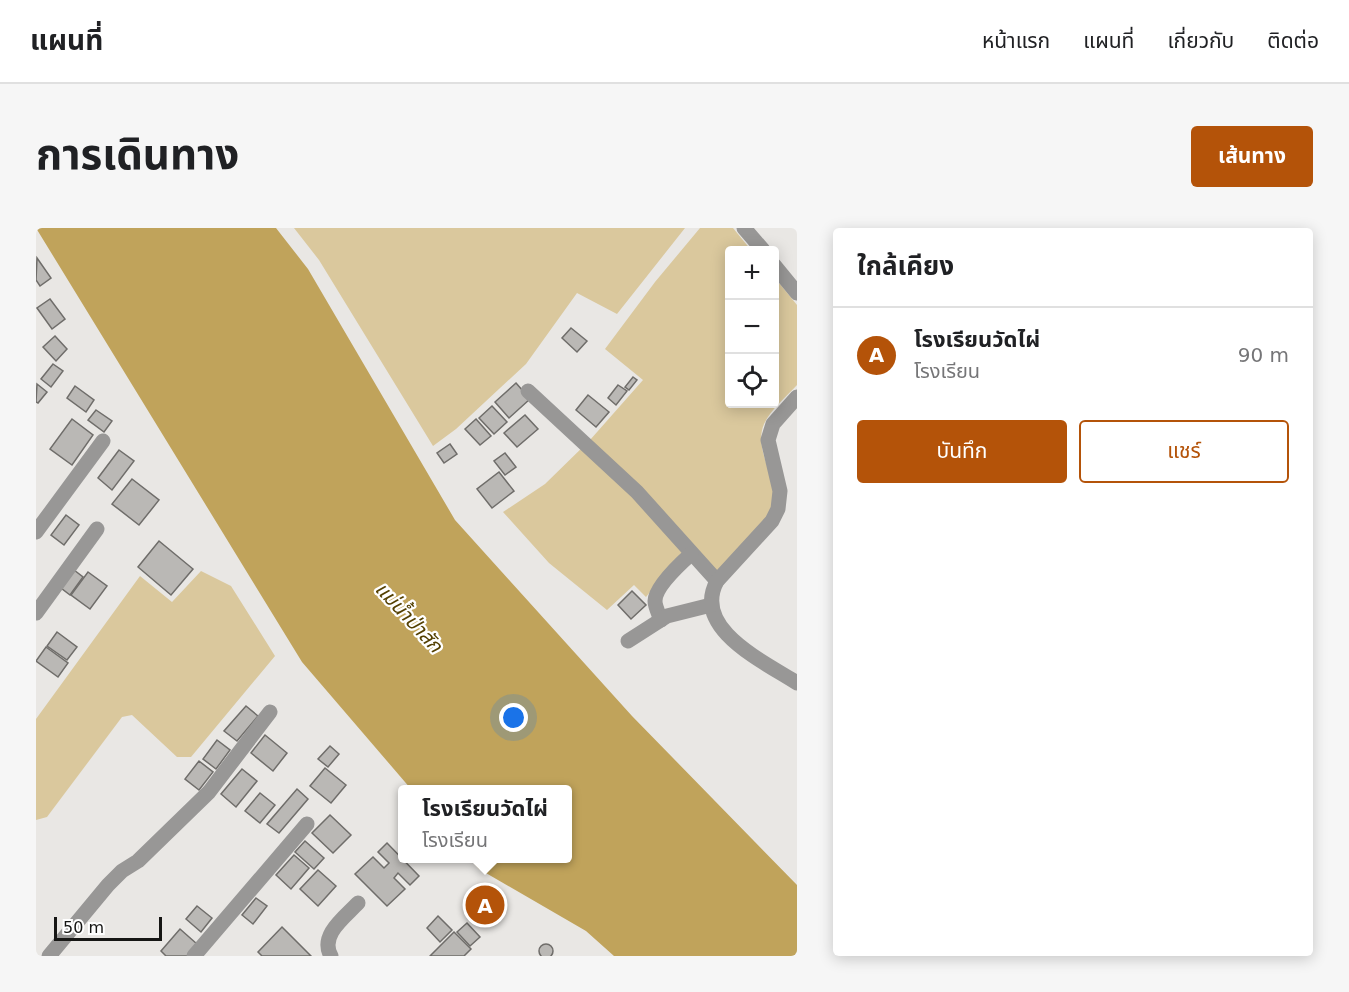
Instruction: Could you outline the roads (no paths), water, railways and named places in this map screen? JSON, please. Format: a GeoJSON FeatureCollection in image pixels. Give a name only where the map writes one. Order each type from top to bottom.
{"type":"FeatureCollection","features":[{"type":"Feature","properties":{"kind":"street"},"geometry":{"type":"LineString","coordinates":[[744,228],[760,246]]}},
{"type":"Feature","properties":{"kind":"street"},"geometry":{"type":"LineString","coordinates":[[779,271],[797,293]]}},
{"type":"Feature","properties":{"kind":"street"},"geometry":{"type":"LineString","coordinates":[[528,391],[637,492],[717,581]]}},
{"type":"Feature","properties":{"kind":"street"},"geometry":{"type":"LineString","coordinates":[[797,397],[772,424],[768,440],[780,491],[778,510],[772,521],[717,581],[711,592],[713,614],[719,625],[735,642],[797,683]]}},
{"type":"Feature","properties":{"kind":"street"},"geometry":{"type":"LineString","coordinates":[[36,532],[103,441]]}},
{"type":"Feature","properties":{"kind":"street"},"geometry":{"type":"LineString","coordinates":[[36,613],[97,529]]}},
{"type":"Feature","properties":{"kind":"street"},"geometry":{"type":"LineString","coordinates":[[661,620],[655,602],[656,594],[678,566],[691,554]]}},
{"type":"Feature","properties":{"kind":"street"},"geometry":{"type":"LineString","coordinates":[[628,641],[667,616],[711,605]]}},
{"type":"Feature","properties":{"kind":"street"},"geometry":{"type":"LineString","coordinates":[[49,956],[108,885],[122,871],[138,861],[209,792],[270,712]]}},
{"type":"Feature","properties":{"kind":"street"},"geometry":{"type":"LineString","coordinates":[[194,956],[307,824]]}},
{"type":"Feature","properties":{"kind":"street"},"geometry":{"type":"LineString","coordinates":[[331,956],[327,941],[329,934],[358,903]]}},
{"type":"Feature","properties":{"kind":"water","name":"แม่น้ำป่าสัก"},"geometry":{"type":"Polygon","coordinates":[[[36,228],[276,228],[308,269],[455,520],[632,716],[797,885],[797,956],[614,956],[586,931],[479,869],[474,863],[572,863],[572,785],[408,785],[302,662],[36,228]]]}},
{"type":"Feature","properties":{"kind":"place","name":"โรงเรียนวัดไผ่"},"geometry":{"type":"Point","coordinates":[485,905]}}]}
